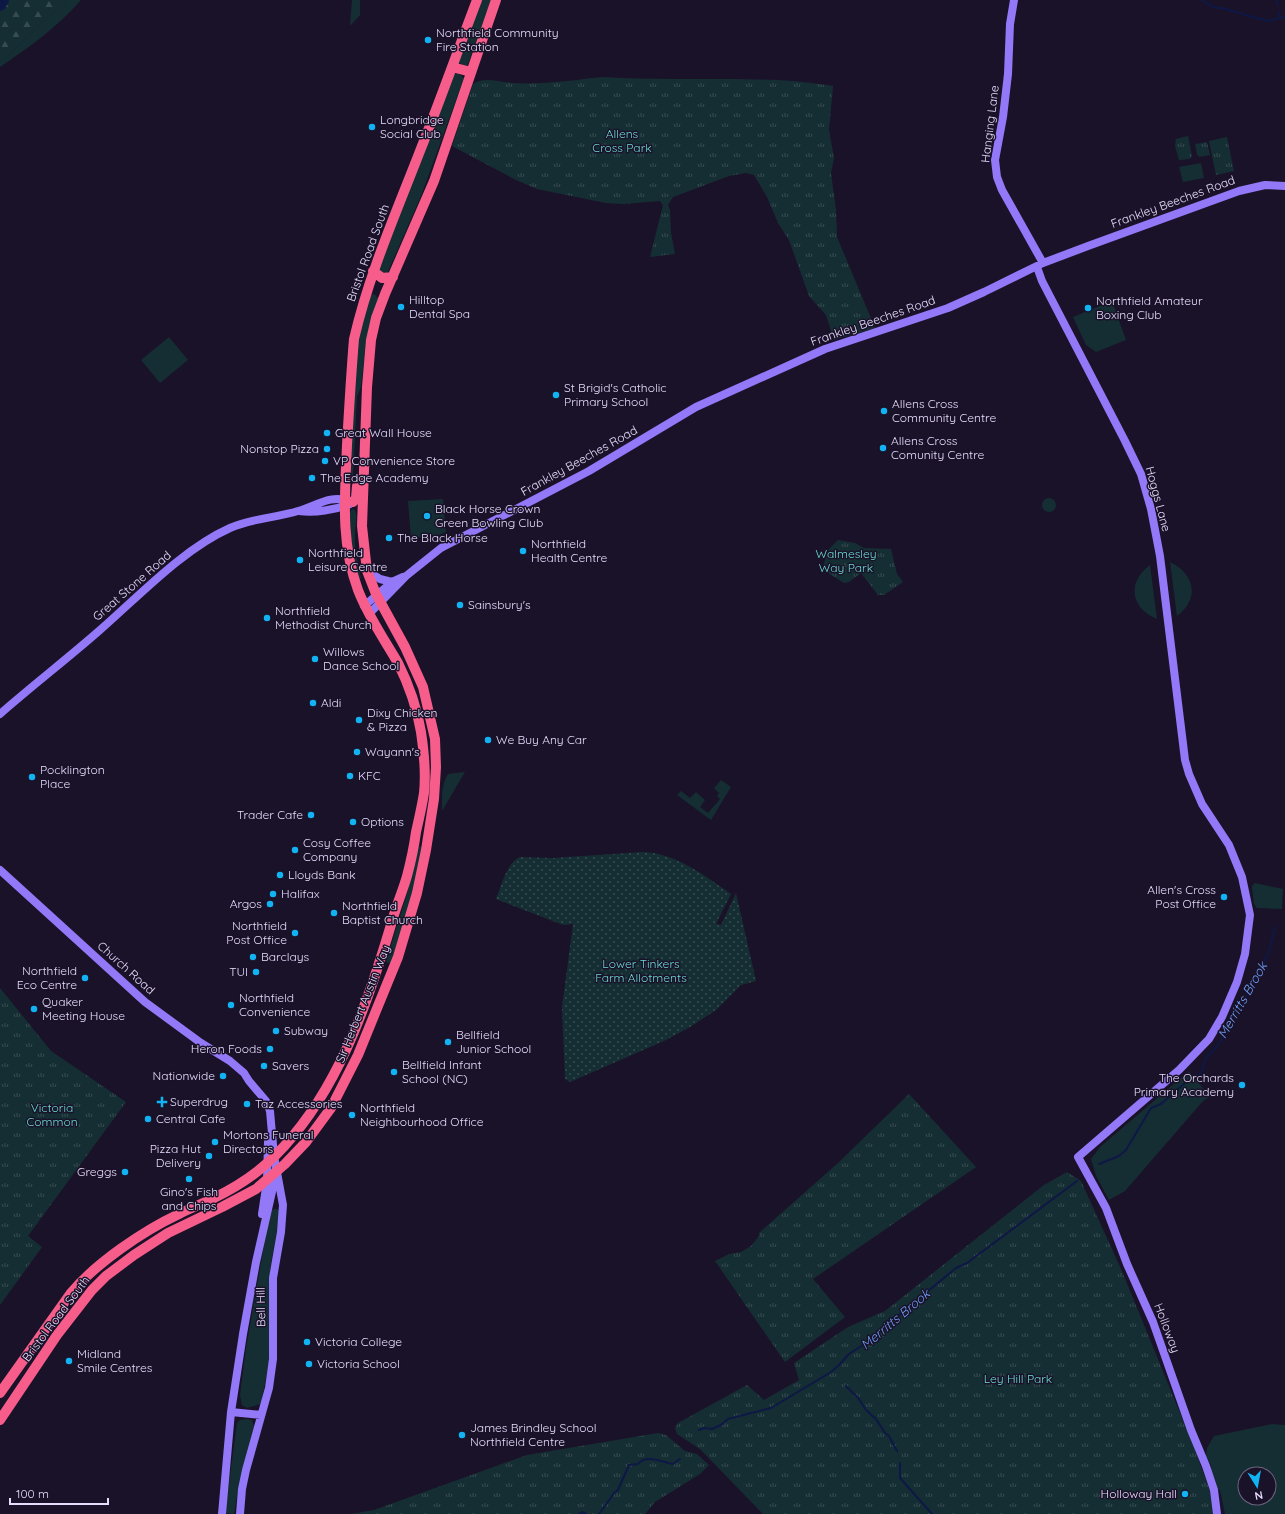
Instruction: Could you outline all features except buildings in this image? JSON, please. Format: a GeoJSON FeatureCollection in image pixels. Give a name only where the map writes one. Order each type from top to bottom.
{"type":"FeatureCollection","features":[{"type":"Feature","properties":{"kind":"highway","name":"Bristol Road South"},"geometry":{"type":"LineString","coordinates":[[367,571],[362,533],[351,503],[354,339],[373,271],[430,127],[477,0]]}},
{"type":"Feature","properties":{"kind":"highway","name":"Bristol Road South"},"geometry":{"type":"LineString","coordinates":[[353,576],[346,536],[367,387],[371,340],[376,318],[384,294],[393,277],[434,181],[496,0]]}},
{"type":"Feature","properties":{"kind":"highway"},"geometry":{"type":"LineString","coordinates":[[452,66],[471,72]]}},
{"type":"Feature","properties":{"kind":"highway"},"geometry":{"type":"LineString","coordinates":[[373,271],[382,278],[393,277]]}},
{"type":"Feature","properties":{"kind":"highway"},"geometry":{"type":"LineString","coordinates":[[367,289],[376,290],[384,294]]}},
{"type":"Feature","properties":{"kind":"highway","name":"Sir Herbert Austin Way"},"geometry":{"type":"LineString","coordinates":[[168,1233],[246,1195],[267,1181],[306,1142],[331,1108],[361,1050],[391,974],[411,913],[429,831],[432,725],[423,687],[415,667],[379,598],[367,571]]}},
{"type":"Feature","properties":{"kind":"highway","name":"Sir Herbert Austin Way"},"geometry":{"type":"LineString","coordinates":[[353,576],[366,610],[398,665],[410,690],[432,762]]}},
{"type":"Feature","properties":{"kind":"highway","name":"Sir Herbert Austin Way"},"geometry":{"type":"LineString","coordinates":[[164,1222],[178,1214],[213,1199],[262,1169],[294,1134],[334,1073],[368,996],[408,874],[420,816],[425,806],[428,768],[432,762]]}},
{"type":"Feature","properties":{"kind":"highway"},"geometry":{"type":"LineString","coordinates":[[306,1117],[319,1107],[338,1079],[346,1080]]}},
{"type":"Feature","properties":{"kind":"highway","name":"Bristol Road South"},"geometry":{"type":"LineString","coordinates":[[0,1393],[46,1327],[79,1284],[116,1252],[164,1222]]}},
{"type":"Feature","properties":{"kind":"highway"},"geometry":{"type":"LineString","coordinates":[[164,1222],[168,1233]]}},
{"type":"Feature","properties":{"kind":"highway","name":"Bristol Road South"},"geometry":{"type":"LineString","coordinates":[[0,1420],[57,1335],[92,1290],[106,1276],[168,1233]]}},
{"type":"Feature","properties":{"kind":"street","name":"Hanging Lane"},"geometry":{"type":"LineString","coordinates":[[1014,0],[1010,24],[1008,74],[1003,118],[995,160],[1002,190],[1040,265]]}},
{"type":"Feature","properties":{"kind":"street","name":"Frankley Beeches Road"},"geometry":{"type":"LineString","coordinates":[[366,610],[441,548],[589,471],[696,407],[825,349],[948,308],[1040,265],[1239,191],[1265,185],[1285,186]]}},
{"type":"Feature","properties":{"kind":"street","name":"Hoggs Lane"},"geometry":{"type":"LineString","coordinates":[[1040,265],[1042,281],[1141,474],[1151,509],[1160,556],[1189,774],[1202,804],[1229,846],[1242,877],[1250,916],[1245,954],[1237,982],[1222,1017],[1209,1038],[1179,1070],[1078,1157]]}},
{"type":"Feature","properties":{"kind":"street","name":"Great Stone Road"},"geometry":{"type":"LineString","coordinates":[[0,714],[79,648],[180,560],[206,540],[231,527],[248,521],[299,511],[311,512],[351,503]]}},
{"type":"Feature","properties":{"kind":"street"},"geometry":{"type":"LineString","coordinates":[[367,571],[380,579],[392,582]]}},
{"type":"Feature","properties":{"kind":"street","name":"Frankley Beeches Road"},"geometry":{"type":"LineString","coordinates":[[379,598],[392,582],[406,576]]}},
{"type":"Feature","properties":{"kind":"street","name":"Church Road"},"geometry":{"type":"LineString","coordinates":[[0,870],[145,1002],[201,1043],[230,1061],[244,1073],[268,1104],[270,1111],[271,1159]]}},
{"type":"Feature","properties":{"kind":"street","name":"Holloway"},"geometry":{"type":"LineString","coordinates":[[1078,1157],[1106,1208],[1152,1322],[1191,1430],[1206,1466],[1214,1490],[1217,1514]]}},
{"type":"Feature","properties":{"kind":"street"},"geometry":{"type":"LineString","coordinates":[[271,1159],[276,1171]]}},
{"type":"Feature","properties":{"kind":"street","name":"Bell Hill"},"geometry":{"type":"LineString","coordinates":[[260,1244],[263,1201],[271,1159]]}},
{"type":"Feature","properties":{"kind":"street","name":"Bell Hill"},"geometry":{"type":"LineString","coordinates":[[222,1514],[231,1412],[247,1307],[276,1171]]}},
{"type":"Feature","properties":{"kind":"street","name":"Bell Hill"},"geometry":{"type":"LineString","coordinates":[[240,1514],[243,1482],[269,1388],[273,1359],[273,1278],[281,1232],[283,1205],[276,1171]]}},
{"type":"Feature","properties":{"kind":"street"},"geometry":{"type":"LineString","coordinates":[[246,1195],[257,1197],[263,1201]]}},
{"type":"Feature","properties":{"kind":"street"},"geometry":{"type":"LineString","coordinates":[[231,1412],[261,1415]]}},
{"type":"Feature","properties":{"kind":"green space"},"geometry":{"type":"Polygon","coordinates":[[[0,0],[67,0],[0,63],[0,0]]]}},
{"type":"Feature","properties":{"kind":"green space"},"geometry":{"type":"Polygon","coordinates":[[[67,0],[81,0],[53,28],[0,67],[0,63],[67,0]]]}},
{"type":"Feature","properties":{"kind":"green space"},"geometry":{"type":"Polygon","coordinates":[[[352,0],[360,0],[360,15],[351,25],[350,24],[352,0]]]}},
{"type":"Feature","properties":{"kind":"green space"},"geometry":{"type":"Polygon","coordinates":[[[480,0],[492,0],[467,66],[456,62],[480,0]]]}},
{"type":"Feature","properties":{"kind":"green space"},"geometry":{"type":"Polygon","coordinates":[[[457,73],[464,78],[421,196],[387,274],[383,274],[377,267],[453,74],[457,73]]]}},
{"type":"Feature","properties":{"kind":"green space","name":"Allens Cross Park"},"geometry":{"type":"Polygon","coordinates":[[[603,77],[798,81],[833,86],[829,130],[834,158],[831,173],[836,210],[837,237],[875,328],[834,340],[826,315],[809,296],[789,240],[778,223],[767,197],[754,175],[746,173],[729,176],[673,197],[668,205],[670,210],[671,233],[675,254],[650,257],[663,205],[660,201],[623,204],[606,203],[537,189],[516,180],[452,146],[473,84],[477,82],[482,80],[492,80],[512,83],[535,83],[603,77]]]}},
{"type":"Feature","properties":{"kind":"green space"},"geometry":{"type":"Polygon","coordinates":[[[1188,136],[1192,156],[1190,159],[1179,160],[1175,146],[1176,139],[1188,136]]]}},
{"type":"Feature","properties":{"kind":"green space"},"geometry":{"type":"Polygon","coordinates":[[[1227,137],[1234,171],[1216,175],[1209,141],[1227,137]]]}},
{"type":"Feature","properties":{"kind":"green space"},"geometry":{"type":"Polygon","coordinates":[[[1207,142],[1210,155],[1199,157],[1195,144],[1207,142]]]}},
{"type":"Feature","properties":{"kind":"green space"},"geometry":{"type":"Polygon","coordinates":[[[1201,163],[1204,178],[1183,182],[1179,167],[1201,163]]]}},
{"type":"Feature","properties":{"kind":"green space"},"geometry":{"type":"Polygon","coordinates":[[[374,294],[379,299],[366,341],[361,387],[357,397],[353,476],[348,475],[358,336],[367,296],[374,294]]]}},
{"type":"Feature","properties":{"kind":"green space"},"geometry":{"type":"Polygon","coordinates":[[[1112,301],[1126,340],[1096,352],[1086,345],[1073,317],[1112,301]]]}},
{"type":"Feature","properties":{"kind":"green space"},"geometry":{"type":"Polygon","coordinates":[[[169,337],[188,360],[160,383],[141,360],[169,337]]]}},
{"type":"Feature","properties":{"kind":"green space"},"geometry":{"type":"Polygon","coordinates":[[[1049,498],[1054,500],[1056,505],[1054,510],[1049,512],[1044,510],[1042,505],[1044,500],[1049,498]]]}},
{"type":"Feature","properties":{"kind":"green space","name":"Black Horse Crown Green Bowling Club"},"geometry":{"type":"Polygon","coordinates":[[[443,499],[446,532],[437,536],[411,538],[408,501],[443,499]]]}},
{"type":"Feature","properties":{"kind":"green space"},"geometry":{"type":"Polygon","coordinates":[[[354,509],[357,518],[355,531],[356,556],[361,578],[359,578],[350,524],[351,510],[354,509]]]}},
{"type":"Feature","properties":{"kind":"green space","name":"Walmesley Way Park"},"geometry":{"type":"Polygon","coordinates":[[[838,540],[855,543],[864,548],[891,549],[897,574],[903,582],[884,595],[878,595],[861,573],[849,582],[844,583],[822,569],[829,549],[838,540]]]}},
{"type":"Feature","properties":{"kind":"green space"},"geometry":{"type":"Polygon","coordinates":[[[1170,562],[1185,573],[1192,587],[1189,602],[1177,616],[1170,562]]]}},
{"type":"Feature","properties":{"kind":"green space"},"geometry":{"type":"Polygon","coordinates":[[[1150,565],[1157,619],[1141,608],[1137,602],[1135,594],[1135,587],[1138,579],[1150,565]]]}},
{"type":"Feature","properties":{"kind":"green space"},"geometry":{"type":"Polygon","coordinates":[[[465,772],[442,811],[443,787],[448,774],[465,772]]]}},
{"type":"Feature","properties":{"kind":"green space"},"geometry":{"type":"Polygon","coordinates":[[[721,780],[731,787],[711,820],[677,795],[681,791],[690,798],[696,792],[705,800],[700,807],[708,813],[720,799],[717,796],[719,793],[714,788],[721,780]]]}},
{"type":"Feature","properties":{"kind":"green space"},"geometry":{"type":"Polygon","coordinates":[[[417,846],[422,847],[414,891],[392,964],[386,962],[408,890],[417,846]]]}},
{"type":"Feature","properties":{"kind":"green space","name":"Lower Tinkers Farm Allotments"},"geometry":{"type":"Polygon","coordinates":[[[643,852],[667,856],[678,861],[700,873],[731,894],[716,924],[721,925],[736,893],[756,981],[741,985],[716,1010],[690,1027],[666,1040],[570,1082],[565,1079],[562,1007],[573,924],[563,925],[496,899],[508,869],[515,860],[520,857],[553,858],[643,852]]]}},
{"type":"Feature","properties":{"kind":"green space"},"geometry":{"type":"Polygon","coordinates":[[[1255,883],[1283,889],[1282,909],[1257,908],[1254,904],[1252,888],[1255,883]]]}},
{"type":"Feature","properties":{"kind":"green space","name":"Victoria Common"},"geometry":{"type":"Polygon","coordinates":[[[0,988],[51,1051],[126,1102],[28,1236],[42,1247],[0,1305],[0,988]]]}},
{"type":"Feature","properties":{"kind":"green space"},"geometry":{"type":"Polygon","coordinates":[[[1189,1071],[1210,1097],[1203,1101],[1125,1191],[1109,1200],[1096,1176],[1091,1159],[1100,1147],[1189,1071]]]}},
{"type":"Feature","properties":{"kind":"green space"},"geometry":{"type":"Polygon","coordinates":[[[909,1094],[976,1167],[813,1279],[845,1317],[785,1362],[715,1261],[729,1254],[741,1252],[751,1246],[759,1236],[759,1233],[838,1163],[909,1094]]]}},
{"type":"Feature","properties":{"kind":"green space","name":"Ley Hill Park"},"geometry":{"type":"Polygon","coordinates":[[[1067,1172],[1081,1181],[1121,1269],[1194,1447],[1210,1491],[1214,1514],[763,1514],[700,1449],[677,1434],[675,1428],[678,1423],[747,1385],[764,1400],[799,1380],[794,1363],[848,1327],[885,1311],[1044,1185],[1067,1172]]]}},
{"type":"Feature","properties":{"kind":"green space"},"geometry":{"type":"Polygon","coordinates":[[[274,1209],[279,1210],[279,1218],[270,1270],[270,1357],[261,1404],[247,1408],[242,1405],[240,1395],[246,1348],[270,1211],[274,1209]]]}},
{"type":"Feature","properties":{"kind":"green space"},"geometry":{"type":"Polygon","coordinates":[[[240,1420],[252,1420],[254,1426],[240,1479],[234,1514],[225,1513],[237,1423],[240,1420]]]}},
{"type":"Feature","properties":{"kind":"green space"},"geometry":{"type":"Polygon","coordinates":[[[1272,1424],[1285,1425],[1285,1514],[1225,1514],[1220,1490],[1212,1487],[1211,1465],[1206,1456],[1207,1448],[1214,1436],[1272,1424]]]}},
{"type":"Feature","properties":{"kind":"green space"},"geometry":{"type":"Polygon","coordinates":[[[658,1433],[666,1435],[685,1451],[697,1454],[709,1465],[700,1474],[655,1502],[645,1514],[351,1514],[374,1510],[527,1455],[658,1433]]]}},
{"type":"Feature","properties":{"kind":"waterway"},"geometry":{"type":"LineString","coordinates":[[0,5],[3,0]]}},
{"type":"Feature","properties":{"kind":"waterway"},"geometry":{"type":"LineString","coordinates":[[1202,0],[1213,7],[1226,9],[1269,21],[1285,17]]}},
{"type":"Feature","properties":{"kind":"waterway"},"geometry":{"type":"LineString","coordinates":[[1276,0],[1278,5]]}},
{"type":"Feature","properties":{"kind":"waterway"},"geometry":{"type":"LineString","coordinates":[[1279,12],[1280,18]]}},
{"type":"Feature","properties":{"kind":"waterway","name":"Merritts Brook"},"geometry":{"type":"LineString","coordinates":[[1099,1164],[1119,1156],[1126,1150],[1151,1108],[1161,1104],[1185,1083],[1201,1073],[1206,1058],[1229,1030],[1268,955],[1275,927]]}},
{"type":"Feature","properties":{"kind":"waterway","name":"Merritts Brook"},"geometry":{"type":"LineString","coordinates":[[699,1430],[704,1428],[712,1429],[721,1425],[728,1419],[771,1408],[831,1372],[849,1354],[863,1345],[956,1268],[967,1263],[1077,1181]]}},
{"type":"Feature","properties":{"kind":"waterway"},"geometry":{"type":"LineString","coordinates":[[846,1386],[859,1399],[866,1410],[876,1419],[885,1433],[889,1436],[897,1451]]}},
{"type":"Feature","properties":{"kind":"waterway","name":"Merritts Brook"},"geometry":{"type":"LineString","coordinates":[[599,1514],[618,1490],[629,1465],[638,1464],[641,1461],[650,1459],[673,1464],[680,1459]]}},
{"type":"Feature","properties":{"kind":"waterway"},"geometry":{"type":"LineString","coordinates":[[900,1463],[900,1478],[932,1514]]}},
{"type":"Feature","properties":{"kind":"waterway","name":"Merritts Brook"},"geometry":{"type":"LineString","coordinates":[[579,1514],[582,1512],[586,1514]]}},
{"type":"Feature","properties":{"kind":"place","name":"Northfield Community Fire Station"},"geometry":{"type":"Point","coordinates":[428,40]}},
{"type":"Feature","properties":{"kind":"place","name":"Longbridge Social Club"},"geometry":{"type":"Point","coordinates":[372,127]}},
{"type":"Feature","properties":{"kind":"place","name":"Hilltop Dental Spa"},"geometry":{"type":"Point","coordinates":[401,307]}},
{"type":"Feature","properties":{"kind":"place","name":"Northfield Amateur Boxing Club"},"geometry":{"type":"Point","coordinates":[1088,308]}},
{"type":"Feature","properties":{"kind":"place","name":"St Brigid's Catholic Primary School"},"geometry":{"type":"Point","coordinates":[556,395]}},
{"type":"Feature","properties":{"kind":"place","name":"Allens Cross Community Centre"},"geometry":{"type":"Point","coordinates":[884,411]}},
{"type":"Feature","properties":{"kind":"place","name":"Great Wall House"},"geometry":{"type":"Point","coordinates":[327,433]}},
{"type":"Feature","properties":{"kind":"place","name":"Allens Cross Comunity Centre"},"geometry":{"type":"Point","coordinates":[883,448]}},
{"type":"Feature","properties":{"kind":"place","name":"Nonstop Pizza"},"geometry":{"type":"Point","coordinates":[327,449]}},
{"type":"Feature","properties":{"kind":"place","name":"VP Convenience Store"},"geometry":{"type":"Point","coordinates":[325,461]}},
{"type":"Feature","properties":{"kind":"place","name":"The Edge Academy"},"geometry":{"type":"Point","coordinates":[312,478]}},
{"type":"Feature","properties":{"kind":"place","name":"Black Horse Crown Green Bowling Club"},"geometry":{"type":"Point","coordinates":[427,516]}},
{"type":"Feature","properties":{"kind":"place","name":"The Black Horse"},"geometry":{"type":"Point","coordinates":[389,538]}},
{"type":"Feature","properties":{"kind":"place","name":"Northfield Health Centre"},"geometry":{"type":"Point","coordinates":[523,551]}},
{"type":"Feature","properties":{"kind":"place","name":"Northfield Leisure Centre"},"geometry":{"type":"Point","coordinates":[300,560]}},
{"type":"Feature","properties":{"kind":"place","name":"Sainsbury's"},"geometry":{"type":"Point","coordinates":[460,605]}},
{"type":"Feature","properties":{"kind":"place","name":"Northfield Methodist Church"},"geometry":{"type":"Point","coordinates":[267,618]}},
{"type":"Feature","properties":{"kind":"place","name":"Willows Dance School"},"geometry":{"type":"Point","coordinates":[315,659]}},
{"type":"Feature","properties":{"kind":"place","name":"Aldi"},"geometry":{"type":"Point","coordinates":[313,703]}},
{"type":"Feature","properties":{"kind":"place","name":"Dixy Chicken & Pizza"},"geometry":{"type":"Point","coordinates":[359,720]}},
{"type":"Feature","properties":{"kind":"place","name":"We Buy Any Car"},"geometry":{"type":"Point","coordinates":[488,740]}},
{"type":"Feature","properties":{"kind":"place","name":"Wayann's"},"geometry":{"type":"Point","coordinates":[357,752]}},
{"type":"Feature","properties":{"kind":"place","name":"KFC"},"geometry":{"type":"Point","coordinates":[350,776]}},
{"type":"Feature","properties":{"kind":"place","name":"Pocklington Place"},"geometry":{"type":"Point","coordinates":[32,777]}},
{"type":"Feature","properties":{"kind":"place","name":"Trader Cafe"},"geometry":{"type":"Point","coordinates":[311,815]}},
{"type":"Feature","properties":{"kind":"place","name":"Options"},"geometry":{"type":"Point","coordinates":[353,822]}},
{"type":"Feature","properties":{"kind":"place","name":"Cosy Coffee Company"},"geometry":{"type":"Point","coordinates":[295,850]}},
{"type":"Feature","properties":{"kind":"place","name":"Lloyds Bank"},"geometry":{"type":"Point","coordinates":[280,875]}},
{"type":"Feature","properties":{"kind":"place","name":"Halifax"},"geometry":{"type":"Point","coordinates":[273,894]}},
{"type":"Feature","properties":{"kind":"place","name":"Allen's Cross Post Office"},"geometry":{"type":"Point","coordinates":[1224,897]}},
{"type":"Feature","properties":{"kind":"place","name":"Argos"},"geometry":{"type":"Point","coordinates":[270,904]}},
{"type":"Feature","properties":{"kind":"place","name":"Northfield Baptist Church"},"geometry":{"type":"Point","coordinates":[334,913]}},
{"type":"Feature","properties":{"kind":"place","name":"Northfield Post Office"},"geometry":{"type":"Point","coordinates":[295,933]}},
{"type":"Feature","properties":{"kind":"place","name":"Barclays"},"geometry":{"type":"Point","coordinates":[253,957]}},
{"type":"Feature","properties":{"kind":"place","name":"TUI"},"geometry":{"type":"Point","coordinates":[256,972]}},
{"type":"Feature","properties":{"kind":"place","name":"Northfield Eco Centre"},"geometry":{"type":"Point","coordinates":[85,978]}},
{"type":"Feature","properties":{"kind":"place","name":"Northfield Convenience"},"geometry":{"type":"Point","coordinates":[231,1005]}},
{"type":"Feature","properties":{"kind":"place","name":"Quaker Meeting House"},"geometry":{"type":"Point","coordinates":[34,1009]}},
{"type":"Feature","properties":{"kind":"place","name":"Subway"},"geometry":{"type":"Point","coordinates":[276,1031]}},
{"type":"Feature","properties":{"kind":"place","name":"Bellfield Junior School"},"geometry":{"type":"Point","coordinates":[448,1042]}},
{"type":"Feature","properties":{"kind":"place","name":"Heron Foods"},"geometry":{"type":"Point","coordinates":[270,1049]}},
{"type":"Feature","properties":{"kind":"place","name":"Savers"},"geometry":{"type":"Point","coordinates":[264,1066]}},
{"type":"Feature","properties":{"kind":"place","name":"Bellfield Infant School (NC)"},"geometry":{"type":"Point","coordinates":[394,1072]}},
{"type":"Feature","properties":{"kind":"place","name":"Nationwide"},"geometry":{"type":"Point","coordinates":[223,1076]}},
{"type":"Feature","properties":{"kind":"place","name":"The Orchards Primary Academy"},"geometry":{"type":"Point","coordinates":[1242,1085]}},
{"type":"Feature","properties":{"kind":"place","name":"Superdrug"},"geometry":{"type":"Point","coordinates":[162,1102]}},
{"type":"Feature","properties":{"kind":"place","name":"Taz Accessories"},"geometry":{"type":"Point","coordinates":[247,1104]}},
{"type":"Feature","properties":{"kind":"place","name":"Northfield Neighbourhood Office"},"geometry":{"type":"Point","coordinates":[352,1115]}},
{"type":"Feature","properties":{"kind":"place","name":"Central Cafe"},"geometry":{"type":"Point","coordinates":[148,1119]}},
{"type":"Feature","properties":{"kind":"place","name":"Mortons Funeral Directors"},"geometry":{"type":"Point","coordinates":[215,1142]}},
{"type":"Feature","properties":{"kind":"place","name":"Pizza Hut Delivery"},"geometry":{"type":"Point","coordinates":[209,1156]}},
{"type":"Feature","properties":{"kind":"place","name":"Greggs"},"geometry":{"type":"Point","coordinates":[125,1172]}},
{"type":"Feature","properties":{"kind":"place","name":"Gino's Fish and Chips"},"geometry":{"type":"Point","coordinates":[189,1179]}},
{"type":"Feature","properties":{"kind":"place","name":"Victoria College"},"geometry":{"type":"Point","coordinates":[307,1342]}},
{"type":"Feature","properties":{"kind":"place","name":"Midland Smile Centres"},"geometry":{"type":"Point","coordinates":[69,1361]}},
{"type":"Feature","properties":{"kind":"place","name":"Victoria School"},"geometry":{"type":"Point","coordinates":[309,1364]}},
{"type":"Feature","properties":{"kind":"place","name":"James Brindley School Northfield Centre"},"geometry":{"type":"Point","coordinates":[462,1435]}},
{"type":"Feature","properties":{"kind":"place","name":"Holloway Hall"},"geometry":{"type":"Point","coordinates":[1185,1494]}}]}
